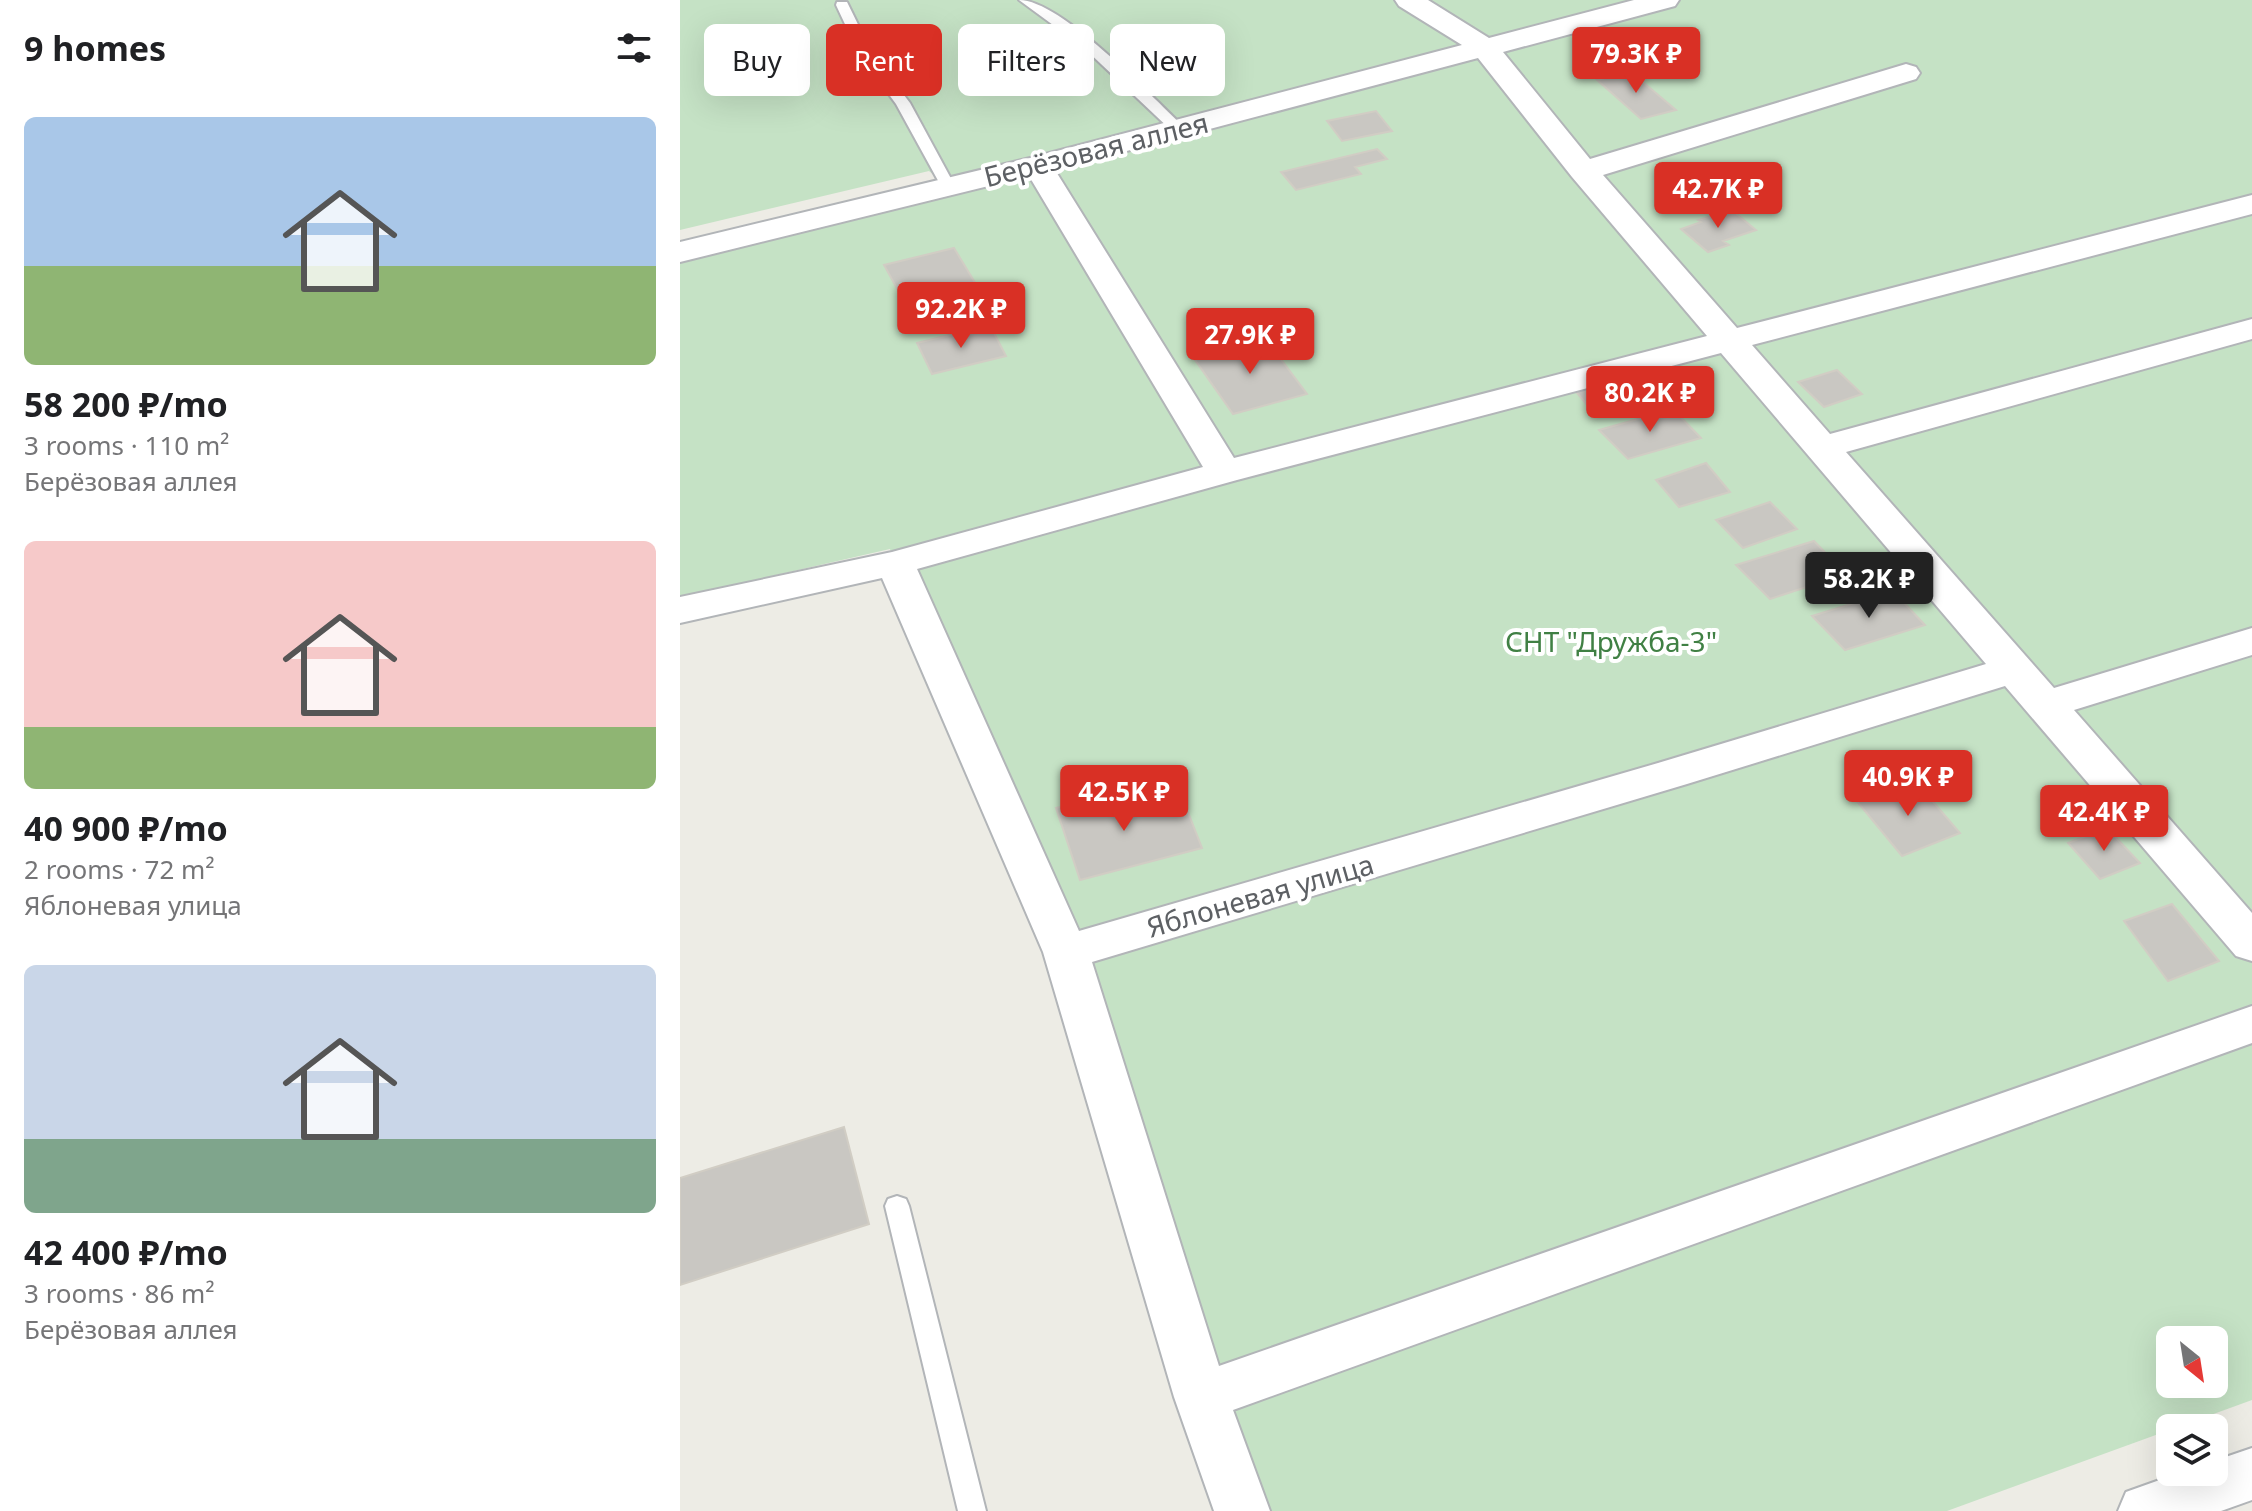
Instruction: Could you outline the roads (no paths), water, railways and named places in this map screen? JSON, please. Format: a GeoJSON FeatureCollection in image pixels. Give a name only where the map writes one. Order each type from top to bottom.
{"type":"FeatureCollection","features":[{"type":"Feature","properties":{"kind":"street"},"geometry":{"type":"LineString","coordinates":[[1409,0],[1485,48],[1583,171],[2252,944]]}},
{"type":"Feature","properties":{"kind":"street","name":"Берёзовая аллея"},"geometry":{"type":"LineString","coordinates":[[680,252],[1178,129],[1665,0]]}},
{"type":"Feature","properties":{"kind":"street"},"geometry":{"type":"LineString","coordinates":[[1583,171],[1906,73]]}},
{"type":"Feature","properties":{"kind":"street"},"geometry":{"type":"LineString","coordinates":[[1037,165],[1224,472]]}},
{"type":"Feature","properties":{"kind":"street"},"geometry":{"type":"LineString","coordinates":[[680,610],[895,563],[1224,472],[2252,204]]}},
{"type":"Feature","properties":{"kind":"street"},"geometry":{"type":"LineString","coordinates":[[1822,447],[2252,329]]}},
{"type":"Feature","properties":{"kind":"street"},"geometry":{"type":"LineString","coordinates":[[895,563],[1066,952],[1201,1397],[1242,1511]]}},
{"type":"Feature","properties":{"kind":"street"},"geometry":{"type":"LineString","coordinates":[[2045,705],[2252,641]]}},
{"type":"Feature","properties":{"kind":"street","name":"Яблоневая улица"},"geometry":{"type":"LineString","coordinates":[[1066,952],[1657,779],[2014,669]]}},
{"type":"Feature","properties":{"kind":"street"},"geometry":{"type":"LineString","coordinates":[[1201,1397],[2252,1024]]}},
{"type":"Feature","properties":{"kind":"street"},"geometry":{"type":"LineString","coordinates":[[2146,1511],[2252,1474]]}},
{"type":"Feature","properties":{"kind":"lane"},"geometry":{"type":"LineString","coordinates":[[1025,0],[1088,44],[1178,129]]}},
{"type":"Feature","properties":{"kind":"lane"},"geometry":{"type":"LineString","coordinates":[[842,5],[866,54],[903,103],[948,186]]}},
{"type":"Feature","properties":{"kind":"lane"},"geometry":{"type":"LineString","coordinates":[[897,1206],[972,1511]]}},
{"type":"Feature","properties":{"kind":"park label","name":"СНТ \"Дружба-3\""},"geometry":{"type":"Point","coordinates":[1611,641]}}]}
